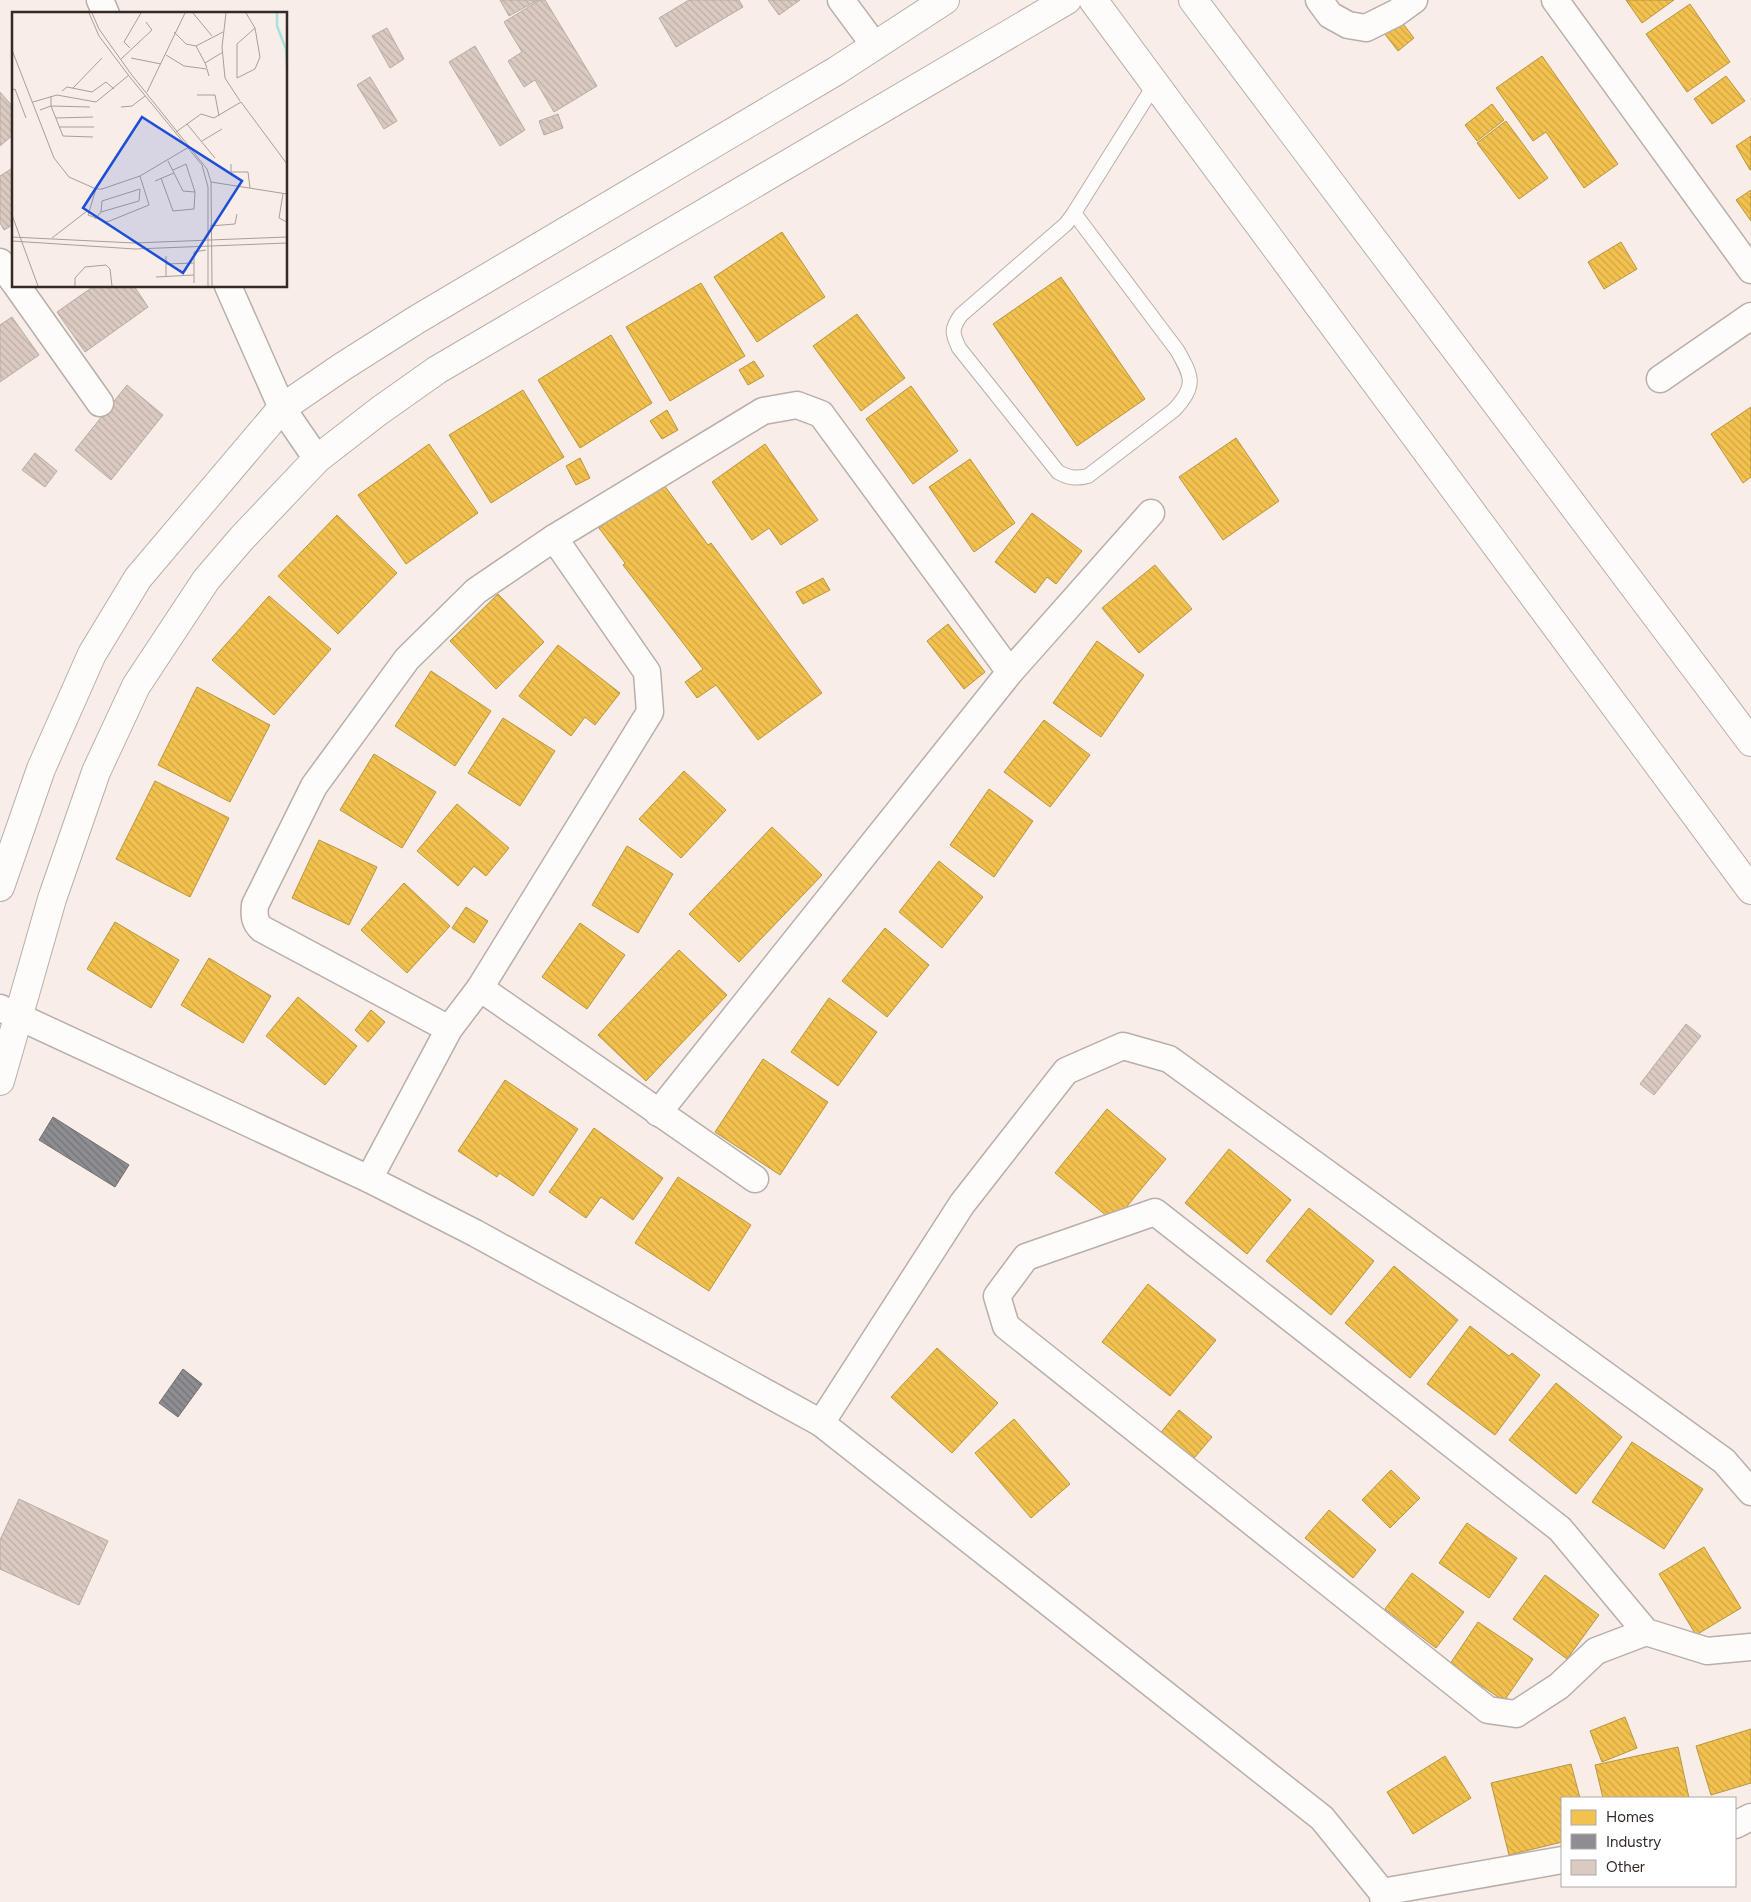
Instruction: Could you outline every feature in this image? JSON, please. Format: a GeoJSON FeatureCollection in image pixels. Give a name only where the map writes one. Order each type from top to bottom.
{"type":"FeatureCollection","features":[{"type":"Feature","properties":{"kind":"street"},"geometry":{"type":"LineString","coordinates":[[100,0],[105,12]]}},
{"type":"Feature","properties":{"kind":"street"},"geometry":{"type":"LineString","coordinates":[[841,0],[875,46]]}},
{"type":"Feature","properties":{"kind":"street"},"geometry":{"type":"LineString","coordinates":[[0,887],[40,769],[92,654],[138,578],[282,408],[416,320],[836,71],[945,0]]}},
{"type":"Feature","properties":{"kind":"street"},"geometry":{"type":"LineString","coordinates":[[0,1081],[9,1012],[52,899],[96,772],[136,686],[206,580],[242,538],[317,459],[379,411],[437,370],[1067,0]]}},
{"type":"Feature","properties":{"kind":"street"},"geometry":{"type":"LineString","coordinates":[[1093,0],[1751,890]]}},
{"type":"Feature","properties":{"kind":"street"},"geometry":{"type":"LineString","coordinates":[[1193,0],[1751,742]]}},
{"type":"Feature","properties":{"kind":"street"},"geometry":{"type":"LineString","coordinates":[[1319,0],[1330,15],[1348,25],[1366,28],[1396,13],[1414,0]]}},
{"type":"Feature","properties":{"kind":"street"},"geometry":{"type":"LineString","coordinates":[[1554,0],[1751,270]]}},
{"type":"Feature","properties":{"kind":"street"},"geometry":{"type":"LineString","coordinates":[[0,262],[12,279]]}},
{"type":"Feature","properties":{"kind":"street"},"geometry":{"type":"LineString","coordinates":[[18,288],[100,403]]}},
{"type":"Feature","properties":{"kind":"street"},"geometry":{"type":"LineString","coordinates":[[229,288],[282,408],[317,459]]}},
{"type":"Feature","properties":{"kind":"street"},"geometry":{"type":"LineString","coordinates":[[1660,379],[1751,316]]}},
{"type":"Feature","properties":{"kind":"street"},"geometry":{"type":"LineString","coordinates":[[449,1029],[262,930],[254,918],[255,905],[314,786],[407,659],[476,591],[554,538],[763,411],[797,404],[821,414],[1010,672]]}},
{"type":"Feature","properties":{"kind":"street"},"geometry":{"type":"LineString","coordinates":[[658,1113],[1010,672],[1151,513]]}},
{"type":"Feature","properties":{"kind":"street"},"geometry":{"type":"LineString","coordinates":[[369,1178],[449,1029],[480,988],[650,712],[647,672],[554,538]]}},
{"type":"Feature","properties":{"kind":"street"},"geometry":{"type":"LineString","coordinates":[[480,988],[755,1179]]}},
{"type":"Feature","properties":{"kind":"street"},"geometry":{"type":"LineString","coordinates":[[9,1012],[369,1178],[475,1233],[821,1423],[1322,1818],[1383,1897],[1561,1860]]}},
{"type":"Feature","properties":{"kind":"street"},"geometry":{"type":"LineString","coordinates":[[821,1423],[962,1204],[1066,1071],[1123,1046],[1169,1059],[1724,1461],[1751,1492]]}},
{"type":"Feature","properties":{"kind":"street"},"geometry":{"type":"LineString","coordinates":[[1646,1632],[1596,1651],[1559,1686],[1516,1714],[1488,1710],[1006,1326],[997,1296],[1026,1257],[1155,1212],[1560,1529],[1646,1632],[1707,1651],[1751,1647]]}},
{"type":"Feature","properties":{"kind":"lane"},"geometry":{"type":"LineString","coordinates":[[1074,213],[1177,350],[1189,371],[1190,382],[1186,398],[1174,410],[1088,476],[1078,479],[1066,477],[1058,472],[959,348],[953,335],[954,324],[961,315],[1066,224],[1155,84]]}},
{"type":"Feature","properties":{"kind":"building: Homes"},"geometry":{"type":"Polygon","coordinates":[[[1626,0],[1674,0],[1642,23],[1626,0]]]}},
{"type":"Feature","properties":{"kind":"building: Homes"},"geometry":{"type":"Polygon","coordinates":[[[1690,4],[1730,62],[1687,92],[1646,34],[1690,4]]]}},
{"type":"Feature","properties":{"kind":"building: Homes"},"geometry":{"type":"Polygon","coordinates":[[[1397,16],[1414,38],[1398,51],[1381,29],[1397,16]]]}},
{"type":"Feature","properties":{"kind":"building: Homes"},"geometry":{"type":"Polygon","coordinates":[[[1542,56],[1618,164],[1584,188],[1546,132],[1533,141],[1496,88],[1542,56]]]}},
{"type":"Feature","properties":{"kind":"building: Homes"},"geometry":{"type":"Polygon","coordinates":[[[1726,76],[1745,101],[1712,124],[1694,99],[1726,76]]]}},
{"type":"Feature","properties":{"kind":"building: Homes"},"geometry":{"type":"Polygon","coordinates":[[[1492,104],[1504,120],[1477,141],[1465,125],[1492,104]]]}},
{"type":"Feature","properties":{"kind":"building: Homes"},"geometry":{"type":"Polygon","coordinates":[[[1506,121],[1548,178],[1519,199],[1477,143],[1506,121]]]}},
{"type":"Feature","properties":{"kind":"building: Homes"},"geometry":{"type":"Polygon","coordinates":[[[1751,136],[1751,170],[1750,170],[1736,146],[1751,136]]]}},
{"type":"Feature","properties":{"kind":"building: Homes"},"geometry":{"type":"Polygon","coordinates":[[[1751,190],[1751,221],[1736,200],[1751,190]]]}},
{"type":"Feature","properties":{"kind":"building: Homes"},"geometry":{"type":"Polygon","coordinates":[[[782,232],[825,297],[757,342],[714,277],[782,232]]]}},
{"type":"Feature","properties":{"kind":"building: Homes"},"geometry":{"type":"Polygon","coordinates":[[[1621,242],[1637,269],[1604,289],[1588,262],[1621,242]]]}},
{"type":"Feature","properties":{"kind":"building: Homes"},"geometry":{"type":"Polygon","coordinates":[[[1061,277],[1145,399],[1077,446],[993,324],[1061,277]]]}},
{"type":"Feature","properties":{"kind":"building: Homes"},"geometry":{"type":"Polygon","coordinates":[[[701,283],[745,356],[670,401],[626,327],[701,283]]]}},
{"type":"Feature","properties":{"kind":"building: Homes"},"geometry":{"type":"Polygon","coordinates":[[[857,314],[905,378],[861,411],[813,346],[857,314]]]}},
{"type":"Feature","properties":{"kind":"building: Homes"},"geometry":{"type":"Polygon","coordinates":[[[611,335],[652,403],[580,448],[538,380],[611,335]]]}},
{"type":"Feature","properties":{"kind":"building: Homes"},"geometry":{"type":"Polygon","coordinates":[[[754,361],[764,376],[748,385],[739,370],[754,361]]]}},
{"type":"Feature","properties":{"kind":"building: Homes"},"geometry":{"type":"Polygon","coordinates":[[[911,386],[958,451],[913,484],[866,419],[911,386]]]}},
{"type":"Feature","properties":{"kind":"building: Homes"},"geometry":{"type":"Polygon","coordinates":[[[523,390],[564,457],[491,503],[449,435],[523,390]]]}},
{"type":"Feature","properties":{"kind":"building: Homes"},"geometry":{"type":"Polygon","coordinates":[[[1751,407],[1751,477],[1743,483],[1711,434],[1751,407]]]}},
{"type":"Feature","properties":{"kind":"building: Homes"},"geometry":{"type":"Polygon","coordinates":[[[667,410],[678,430],[662,439],[650,421],[667,410]]]}},
{"type":"Feature","properties":{"kind":"building: Homes"},"geometry":{"type":"Polygon","coordinates":[[[1236,438],[1279,501],[1223,540],[1179,477],[1236,438]]]}},
{"type":"Feature","properties":{"kind":"building: Homes"},"geometry":{"type":"Polygon","coordinates":[[[429,444],[478,513],[406,564],[358,495],[429,444]]]}},
{"type":"Feature","properties":{"kind":"building: Homes"},"geometry":{"type":"Polygon","coordinates":[[[765,444],[818,520],[781,545],[769,528],[752,540],[712,482],[765,444]]]}},
{"type":"Feature","properties":{"kind":"building: Homes"},"geometry":{"type":"Polygon","coordinates":[[[580,458],[590,478],[576,485],[566,466],[580,458]]]}},
{"type":"Feature","properties":{"kind":"building: Homes"},"geometry":{"type":"Polygon","coordinates":[[[970,459],[1015,523],[974,552],[929,487],[970,459]]]}},
{"type":"Feature","properties":{"kind":"building: Homes"},"geometry":{"type":"Polygon","coordinates":[[[661,481],[708,545],[711,543],[822,693],[758,740],[716,685],[697,698],[685,682],[703,669],[623,565],[625,563],[599,528],[661,481]]]}},
{"type":"Feature","properties":{"kind":"building: Homes"},"geometry":{"type":"Polygon","coordinates":[[[1032,513],[1082,551],[1056,584],[1047,577],[1035,593],[995,562],[1032,513]]]}},
{"type":"Feature","properties":{"kind":"building: Homes"},"geometry":{"type":"Polygon","coordinates":[[[337,515],[397,573],[338,634],[278,576],[337,515]]]}},
{"type":"Feature","properties":{"kind":"building: Homes"},"geometry":{"type":"Polygon","coordinates":[[[1155,565],[1192,609],[1139,653],[1102,608],[1155,565]]]}},
{"type":"Feature","properties":{"kind":"building: Homes"},"geometry":{"type":"Polygon","coordinates":[[[823,578],[830,590],[803,604],[796,592],[823,578]]]}},
{"type":"Feature","properties":{"kind":"building: Homes"},"geometry":{"type":"Polygon","coordinates":[[[498,594],[544,642],[496,689],[450,641],[498,594]]]}},
{"type":"Feature","properties":{"kind":"building: Homes"},"geometry":{"type":"Polygon","coordinates":[[[269,596],[331,649],[274,715],[212,660],[269,596]]]}},
{"type":"Feature","properties":{"kind":"building: Homes"},"geometry":{"type":"Polygon","coordinates":[[[948,624],[985,672],[964,689],[927,641],[948,624]]]}},
{"type":"Feature","properties":{"kind":"building: Homes"},"geometry":{"type":"Polygon","coordinates":[[[1097,641],[1144,675],[1101,737],[1053,703],[1097,641]]]}},
{"type":"Feature","properties":{"kind":"building: Homes"},"geometry":{"type":"Polygon","coordinates":[[[558,645],[620,693],[595,725],[585,717],[571,736],[519,696],[558,645]]]}},
{"type":"Feature","properties":{"kind":"building: Homes"},"geometry":{"type":"Polygon","coordinates":[[[431,671],[491,711],[455,766],[395,726],[431,671]]]}},
{"type":"Feature","properties":{"kind":"building: Homes"},"geometry":{"type":"Polygon","coordinates":[[[197,687],[270,725],[230,802],[158,765],[197,687]]]}},
{"type":"Feature","properties":{"kind":"building: Homes"},"geometry":{"type":"Polygon","coordinates":[[[503,718],[555,751],[520,806],[468,773],[503,718]]]}},
{"type":"Feature","properties":{"kind":"building: Homes"},"geometry":{"type":"Polygon","coordinates":[[[1044,720],[1090,755],[1050,807],[1004,772],[1044,720]]]}},
{"type":"Feature","properties":{"kind":"building: Homes"},"geometry":{"type":"Polygon","coordinates":[[[374,754],[436,792],[402,848],[340,810],[374,754]]]}},
{"type":"Feature","properties":{"kind":"building: Homes"},"geometry":{"type":"Polygon","coordinates":[[[684,771],[726,810],[681,858],[639,819],[684,771]]]}},
{"type":"Feature","properties":{"kind":"building: Homes"},"geometry":{"type":"Polygon","coordinates":[[[155,781],[229,818],[190,897],[116,859],[155,781]]]}},
{"type":"Feature","properties":{"kind":"building: Homes"},"geometry":{"type":"Polygon","coordinates":[[[989,789],[1033,821],[994,877],[950,845],[989,789]]]}},
{"type":"Feature","properties":{"kind":"building: Homes"},"geometry":{"type":"Polygon","coordinates":[[[457,804],[509,848],[486,876],[474,866],[458,886],[417,851],[457,804]]]}},
{"type":"Feature","properties":{"kind":"building: Homes"},"geometry":{"type":"Polygon","coordinates":[[[772,827],[822,875],[739,962],[689,914],[772,827]]]}},
{"type":"Feature","properties":{"kind":"building: Homes"},"geometry":{"type":"Polygon","coordinates":[[[319,840],[377,867],[349,925],[292,898],[319,840]]]}},
{"type":"Feature","properties":{"kind":"building: Homes"},"geometry":{"type":"Polygon","coordinates":[[[627,846],[673,874],[638,933],[592,905],[627,846]]]}},
{"type":"Feature","properties":{"kind":"building: Homes"},"geometry":{"type":"Polygon","coordinates":[[[939,861],[983,897],[942,948],[899,912],[939,861]]]}},
{"type":"Feature","properties":{"kind":"building: Homes"},"geometry":{"type":"Polygon","coordinates":[[[404,883],[450,926],[407,973],[361,930],[404,883]]]}},
{"type":"Feature","properties":{"kind":"building: Homes"},"geometry":{"type":"Polygon","coordinates":[[[466,907],[488,921],[474,943],[452,928],[466,907]]]}},
{"type":"Feature","properties":{"kind":"building: Homes"},"geometry":{"type":"Polygon","coordinates":[[[115,922],[179,960],[151,1008],[87,969],[115,922]]]}},
{"type":"Feature","properties":{"kind":"building: Homes"},"geometry":{"type":"Polygon","coordinates":[[[580,923],[625,955],[587,1009],[542,977],[580,923]]]}},
{"type":"Feature","properties":{"kind":"building: Homes"},"geometry":{"type":"Polygon","coordinates":[[[885,928],[929,965],[887,1017],[842,981],[885,928]]]}},
{"type":"Feature","properties":{"kind":"building: Homes"},"geometry":{"type":"Polygon","coordinates":[[[679,950],[727,995],[646,1081],[598,1035],[679,950]]]}},
{"type":"Feature","properties":{"kind":"building: Homes"},"geometry":{"type":"Polygon","coordinates":[[[209,958],[271,996],[243,1043],[181,1005],[209,958]]]}},
{"type":"Feature","properties":{"kind":"building: Homes"},"geometry":{"type":"Polygon","coordinates":[[[298,997],[357,1046],[325,1085],[266,1036],[298,997]]]}},
{"type":"Feature","properties":{"kind":"building: Homes"},"geometry":{"type":"Polygon","coordinates":[[[829,998],[877,1032],[838,1086],[791,1052],[829,998]]]}},
{"type":"Feature","properties":{"kind":"building: Homes"},"geometry":{"type":"Polygon","coordinates":[[[371,1010],[385,1022],[368,1042],[355,1030],[371,1010]]]}},
{"type":"Feature","properties":{"kind":"building: Homes"},"geometry":{"type":"Polygon","coordinates":[[[763,1059],[828,1102],[780,1175],[715,1132],[763,1059]]]}},
{"type":"Feature","properties":{"kind":"building: Homes"},"geometry":{"type":"Polygon","coordinates":[[[505,1080],[578,1129],[533,1196],[499,1173],[497,1177],[458,1151],[505,1080]]]}},
{"type":"Feature","properties":{"kind":"building: Homes"},"geometry":{"type":"Polygon","coordinates":[[[1107,1109],[1166,1159],[1114,1222],[1055,1173],[1107,1109]]]}},
{"type":"Feature","properties":{"kind":"building: Homes"},"geometry":{"type":"Polygon","coordinates":[[[594,1128],[663,1178],[633,1220],[601,1197],[586,1218],[549,1192],[594,1128]]]}},
{"type":"Feature","properties":{"kind":"building: Homes"},"geometry":{"type":"Polygon","coordinates":[[[1229,1149],[1291,1200],[1247,1254],[1185,1203],[1229,1149]]]}},
{"type":"Feature","properties":{"kind":"building: Homes"},"geometry":{"type":"Polygon","coordinates":[[[678,1177],[751,1225],[709,1291],[635,1243],[678,1177]]]}},
{"type":"Feature","properties":{"kind":"building: Homes"},"geometry":{"type":"Polygon","coordinates":[[[1309,1208],[1374,1261],[1331,1315],[1266,1261],[1309,1208]]]}},
{"type":"Feature","properties":{"kind":"building: Homes"},"geometry":{"type":"Polygon","coordinates":[[[1394,1266],[1458,1320],[1410,1378],[1345,1323],[1394,1266]]]}},
{"type":"Feature","properties":{"kind":"building: Homes"},"geometry":{"type":"Polygon","coordinates":[[[1148,1284],[1216,1340],[1170,1396],[1102,1342],[1148,1284]]]}},
{"type":"Feature","properties":{"kind":"building: Homes"},"geometry":{"type":"Polygon","coordinates":[[[1470,1326],[1509,1356],[1512,1353],[1540,1375],[1495,1435],[1427,1384],[1470,1326]]]}},
{"type":"Feature","properties":{"kind":"building: Homes"},"geometry":{"type":"Polygon","coordinates":[[[937,1348],[998,1403],[952,1453],[891,1397],[937,1348]]]}},
{"type":"Feature","properties":{"kind":"building: Homes"},"geometry":{"type":"Polygon","coordinates":[[[1556,1383],[1622,1437],[1576,1494],[1509,1440],[1556,1383]]]}},
{"type":"Feature","properties":{"kind":"building: Homes"},"geometry":{"type":"Polygon","coordinates":[[[1179,1410],[1212,1437],[1190,1463],[1158,1436],[1179,1410]]]}},
{"type":"Feature","properties":{"kind":"building: Homes"},"geometry":{"type":"Polygon","coordinates":[[[1014,1419],[1070,1484],[1031,1518],[975,1453],[1014,1419]]]}},
{"type":"Feature","properties":{"kind":"building: Homes"},"geometry":{"type":"Polygon","coordinates":[[[1632,1442],[1703,1489],[1664,1549],[1592,1502],[1632,1442]]]}},
{"type":"Feature","properties":{"kind":"building: Homes"},"geometry":{"type":"Polygon","coordinates":[[[1391,1470],[1420,1498],[1390,1528],[1362,1500],[1391,1470]]]}},
{"type":"Feature","properties":{"kind":"building: Homes"},"geometry":{"type":"Polygon","coordinates":[[[1329,1510],[1376,1550],[1353,1578],[1305,1538],[1329,1510]]]}},
{"type":"Feature","properties":{"kind":"building: Homes"},"geometry":{"type":"Polygon","coordinates":[[[1467,1523],[1517,1558],[1489,1598],[1439,1563],[1467,1523]]]}},
{"type":"Feature","properties":{"kind":"building: Homes"},"geometry":{"type":"Polygon","coordinates":[[[1704,1547],[1741,1608],[1696,1635],[1659,1574],[1704,1547]]]}},
{"type":"Feature","properties":{"kind":"building: Homes"},"geometry":{"type":"Polygon","coordinates":[[[1412,1573],[1464,1612],[1436,1648],[1385,1609],[1412,1573]]]}},
{"type":"Feature","properties":{"kind":"building: Homes"},"geometry":{"type":"Polygon","coordinates":[[[1545,1575],[1599,1615],[1567,1659],[1513,1619],[1545,1575]]]}},
{"type":"Feature","properties":{"kind":"building: Homes"},"geometry":{"type":"Polygon","coordinates":[[[1478,1622],[1533,1659],[1504,1701],[1450,1664],[1478,1622]]]}},
{"type":"Feature","properties":{"kind":"building: Homes"},"geometry":{"type":"Polygon","coordinates":[[[1625,1717],[1637,1748],[1602,1762],[1590,1731],[1625,1717]]]}},
{"type":"Feature","properties":{"kind":"building: Homes"},"geometry":{"type":"Polygon","coordinates":[[[1751,1729],[1751,1783],[1711,1795],[1696,1746],[1751,1729]]]}},
{"type":"Feature","properties":{"kind":"building: Homes"},"geometry":{"type":"Polygon","coordinates":[[[1678,1747],[1689,1797],[1603,1797],[1595,1765],[1678,1747]]]}},
{"type":"Feature","properties":{"kind":"building: Homes"},"geometry":{"type":"Polygon","coordinates":[[[1445,1756],[1471,1798],[1413,1834],[1387,1792],[1445,1756]]]}},
{"type":"Feature","properties":{"kind":"building: Homes"},"geometry":{"type":"Polygon","coordinates":[[[1571,1764],[1580,1797],[1561,1797],[1561,1842],[1509,1855],[1491,1783],[1571,1764]]]}},
{"type":"Feature","properties":{"kind":"building: Industry"},"geometry":{"type":"Polygon","coordinates":[[[53,1117],[129,1165],[115,1187],[39,1140],[53,1117]]]}},
{"type":"Feature","properties":{"kind":"building: Industry"},"geometry":{"type":"Polygon","coordinates":[[[183,1369],[202,1384],[178,1417],[159,1403],[183,1369]]]}},
{"type":"Feature","properties":{"kind":"building: Other"},"geometry":{"type":"Polygon","coordinates":[[[500,0],[538,0],[509,16],[500,0]]]}},
{"type":"Feature","properties":{"kind":"building: Other"},"geometry":{"type":"Polygon","coordinates":[[[540,0],[545,0],[597,86],[554,112],[535,80],[524,87],[508,61],[522,52],[504,22],[540,0]]]}},
{"type":"Feature","properties":{"kind":"building: Other"},"geometry":{"type":"Polygon","coordinates":[[[689,0],[739,0],[743,7],[676,47],[659,18],[689,0]]]}},
{"type":"Feature","properties":{"kind":"building: Other"},"geometry":{"type":"Polygon","coordinates":[[[768,0],[800,0],[779,15],[768,0]]]}},
{"type":"Feature","properties":{"kind":"building: Other"},"geometry":{"type":"Polygon","coordinates":[[[387,28],[404,59],[390,68],[372,36],[387,28]]]}},
{"type":"Feature","properties":{"kind":"building: Other"},"geometry":{"type":"Polygon","coordinates":[[[475,46],[525,130],[500,146],[449,62],[475,46]]]}},
{"type":"Feature","properties":{"kind":"building: Other"},"geometry":{"type":"Polygon","coordinates":[[[370,77],[397,121],[384,129],[357,85],[370,77]]]}},
{"type":"Feature","properties":{"kind":"building: Other"},"geometry":{"type":"Polygon","coordinates":[[[0,92],[12,106],[12,136],[0,146],[0,92]]]}},
{"type":"Feature","properties":{"kind":"building: Other"},"geometry":{"type":"Polygon","coordinates":[[[558,114],[563,128],[544,135],[539,121],[558,114]]]}},
{"type":"Feature","properties":{"kind":"building: Other"},"geometry":{"type":"Polygon","coordinates":[[[12,168],[12,225],[4,230],[0,223],[0,176],[12,168]]]}},
{"type":"Feature","properties":{"kind":"building: Other"},"geometry":{"type":"Polygon","coordinates":[[[91,288],[135,288],[148,307],[85,352],[57,312],[91,288]]]}},
{"type":"Feature","properties":{"kind":"building: Other"},"geometry":{"type":"Polygon","coordinates":[[[12,317],[39,355],[0,382],[0,325],[12,317]]]}},
{"type":"Feature","properties":{"kind":"building: Other"},"geometry":{"type":"Polygon","coordinates":[[[127,385],[163,415],[111,480],[75,450],[127,385]]]}},
{"type":"Feature","properties":{"kind":"building: Other"},"geometry":{"type":"Polygon","coordinates":[[[35,453],[57,471],[45,487],[22,470],[35,453]]]}},
{"type":"Feature","properties":{"kind":"building: Other"},"geometry":{"type":"Polygon","coordinates":[[[1686,1024],[1701,1036],[1654,1095],[1640,1084],[1686,1024]]]}},
{"type":"Feature","properties":{"kind":"building: Other"},"geometry":{"type":"Polygon","coordinates":[[[19,1499],[108,1541],[79,1605],[0,1569],[0,1540],[19,1499]]]}}]}
